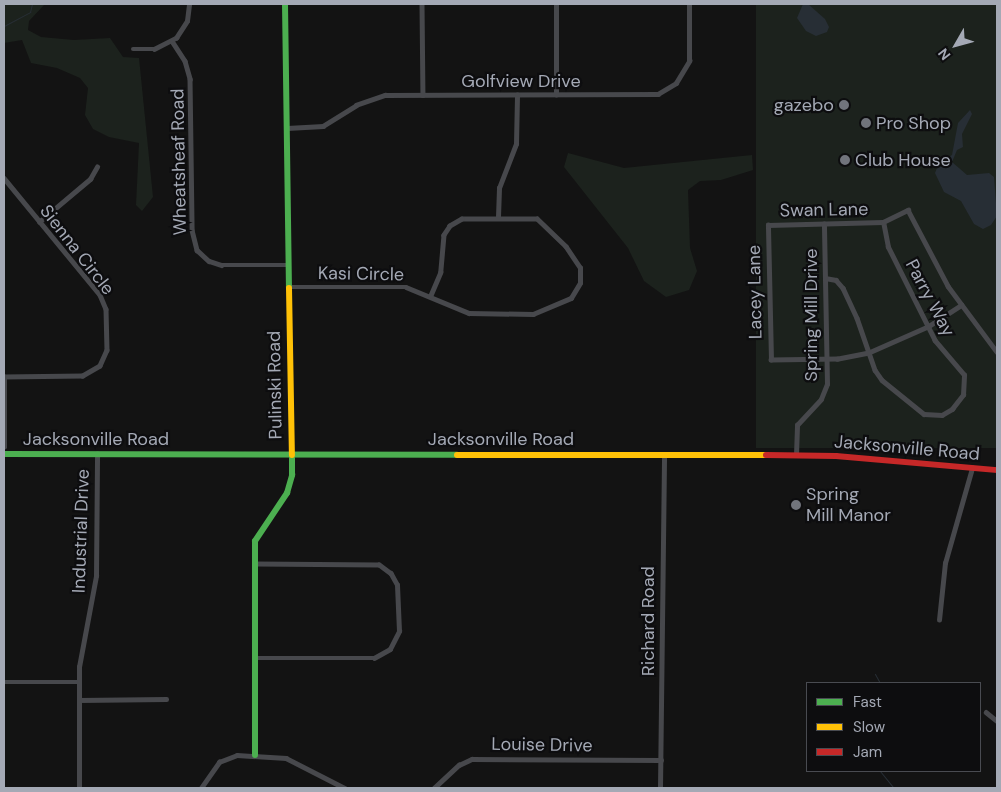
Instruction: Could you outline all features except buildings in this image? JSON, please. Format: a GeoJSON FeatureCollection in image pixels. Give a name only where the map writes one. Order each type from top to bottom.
{"type":"FeatureCollection","features":[{"type":"Feature","properties":{"kind":"main road","name":"Pulinski Road"},"geometry":{"type":"LineString","coordinates":[[255,755],[256,564],[258,535],[290,488],[286,4]]}},
{"type":"Feature","properties":{"kind":"main road","name":"Jacksonville Road"},"geometry":{"type":"LineString","coordinates":[[4,454],[796,455],[997,470]]}},
{"type":"Feature","properties":{"kind":"street"},"geometry":{"type":"LineString","coordinates":[[133,49],[154,49],[172,41],[184,27],[189,4]]}},
{"type":"Feature","properties":{"kind":"street"},"geometry":{"type":"LineString","coordinates":[[422,4],[423,95]]}},
{"type":"Feature","properties":{"kind":"street"},"geometry":{"type":"LineString","coordinates":[[556,4],[556,95]]}},
{"type":"Feature","properties":{"kind":"street","name":"Golfview Drive"},"geometry":{"type":"LineString","coordinates":[[287,128],[323,126],[372,98],[423,95],[652,94],[669,89],[684,74],[689,61],[689,4]]}},
{"type":"Feature","properties":{"kind":"street","name":"Wheatsheaf Road"},"geometry":{"type":"LineString","coordinates":[[172,41],[185,60],[190,79],[192,230],[197,250],[209,261],[221,265],[289,265]]}},
{"type":"Feature","properties":{"kind":"street"},"geometry":{"type":"LineString","coordinates":[[498,217],[499,188],[517,138],[517,95]]}},
{"type":"Feature","properties":{"kind":"street"},"geometry":{"type":"LineString","coordinates":[[39,222],[90,179],[97,167]]}},
{"type":"Feature","properties":{"kind":"street","name":"Sienna Circle"},"geometry":{"type":"LineString","coordinates":[[4,178],[102,299],[106,308],[107,350],[100,366],[83,376],[4,377]]}},
{"type":"Feature","properties":{"kind":"street","name":"Swan Lane"},"geometry":{"type":"LineString","coordinates":[[768,225],[882,222],[908,210],[941,273],[962,305]]}},
{"type":"Feature","properties":{"kind":"street","name":"Kasi Circle"},"geometry":{"type":"LineString","coordinates":[[289,287],[406,287],[431,296],[469,314],[533,314],[559,305],[575,294],[581,279],[579,263],[548,227],[532,218],[462,218],[450,226],[443,240],[441,272],[431,296]]}},
{"type":"Feature","properties":{"kind":"street","name":"Parry Way"},"geometry":{"type":"LineString","coordinates":[[825,278],[836,280],[843,288],[880,378],[916,410],[930,415],[948,412],[963,395],[964,375],[956,362],[940,347],[928,327],[888,247],[882,222]]}},
{"type":"Feature","properties":{"kind":"street","name":"Spring Mill Drive"},"geometry":{"type":"LineString","coordinates":[[796,455],[797,425],[825,392],[827,359],[824,224]]}},
{"type":"Feature","properties":{"kind":"street","name":"Lacey Lane"},"geometry":{"type":"LineString","coordinates":[[768,225],[771,360],[827,359]]}},
{"type":"Feature","properties":{"kind":"street"},"geometry":{"type":"LineString","coordinates":[[827,359],[869,353],[928,327],[962,305],[997,352]]}},
{"type":"Feature","properties":{"kind":"street"},"geometry":{"type":"LineString","coordinates":[[4,377],[4,447]]}},
{"type":"Feature","properties":{"kind":"street","name":"Industrial Drive"},"geometry":{"type":"LineString","coordinates":[[79,788],[80,647],[96,576],[97,454]]}},
{"type":"Feature","properties":{"kind":"street","name":"Richard Road"},"geometry":{"type":"LineString","coordinates":[[660,788],[664,454]]}},
{"type":"Feature","properties":{"kind":"street"},"geometry":{"type":"LineString","coordinates":[[939,620],[945,563],[972,468]]}},
{"type":"Feature","properties":{"kind":"street"},"geometry":{"type":"LineString","coordinates":[[255,658],[370,659],[387,652],[398,631],[397,585],[391,574],[379,565],[256,564]]}},
{"type":"Feature","properties":{"kind":"street"},"geometry":{"type":"LineString","coordinates":[[4,682],[79,682]]}},
{"type":"Feature","properties":{"kind":"street"},"geometry":{"type":"LineString","coordinates":[[79,700],[166,699]]}},
{"type":"Feature","properties":{"kind":"street"},"geometry":{"type":"LineString","coordinates":[[986,712],[997,721]]}},
{"type":"Feature","properties":{"kind":"street"},"geometry":{"type":"LineString","coordinates":[[201,788],[219,762],[230,756],[255,755],[286,758],[345,788]]}},
{"type":"Feature","properties":{"kind":"street","name":"Louise Drive"},"geometry":{"type":"LineString","coordinates":[[434,788],[459,765],[472,759],[661,760]]}},
{"type":"Feature","properties":{"kind":"shaded area"},"geometry":{"type":"Polygon","coordinates":[[[4,4],[45,4],[29,21],[28,30],[41,37],[74,40],[110,38],[123,57],[139,58],[153,197],[142,211],[136,205],[139,143],[109,137],[93,129],[85,115],[88,88],[80,78],[57,68],[31,63],[22,40],[4,43],[4,4]]]}},
{"type":"Feature","properties":{"kind":"shaded area"},"geometry":{"type":"Polygon","coordinates":[[[756,4],[997,4],[997,448],[756,448],[756,4]]]}},
{"type":"Feature","properties":{"kind":"shaded area"},"geometry":{"type":"Polygon","coordinates":[[[803,4],[808,4],[825,19],[829,27],[827,32],[816,36],[806,31],[797,18],[803,4]]]}},
{"type":"Feature","properties":{"kind":"shaded area"},"geometry":{"type":"Polygon","coordinates":[[[970,110],[972,114],[962,134],[963,147],[957,150],[952,162],[967,175],[989,173],[994,177],[997,216],[991,225],[983,229],[974,224],[961,201],[944,192],[935,173],[939,163],[952,155],[958,123],[970,110]]]}},
{"type":"Feature","properties":{"kind":"shaded area"},"geometry":{"type":"Polygon","coordinates":[[[568,153],[624,168],[752,155],[753,170],[721,180],[700,181],[688,190],[690,248],[697,271],[689,290],[666,297],[644,281],[628,248],[564,167],[568,153]]]}},
{"type":"Feature","properties":{"kind":"waterway"},"geometry":{"type":"LineString","coordinates":[[4,26],[30,12],[32,4]]}},
{"type":"Feature","properties":{"kind":"waterway"},"geometry":{"type":"LineString","coordinates":[[875,674],[879,682]]}},
{"type":"Feature","properties":{"kind":"waterway"},"geometry":{"type":"LineString","coordinates":[[881,772],[894,788]]}},
{"type":"Feature","properties":{"kind":"traffic: fast"},"geometry":{"type":"LineString","coordinates":[[285,4],[289,288]]}},
{"type":"Feature","properties":{"kind":"traffic: fast"},"geometry":{"type":"LineString","coordinates":[[4,454],[457,455]]}},
{"type":"Feature","properties":{"kind":"traffic: fast"},"geometry":{"type":"LineString","coordinates":[[255,755],[255,541],[287,493],[292,475],[292,455]]}},
{"type":"Feature","properties":{"kind":"traffic: slow"},"geometry":{"type":"LineString","coordinates":[[289,288],[292,455]]}},
{"type":"Feature","properties":{"kind":"traffic: slow"},"geometry":{"type":"LineString","coordinates":[[457,455],[766,455]]}},
{"type":"Feature","properties":{"kind":"traffic: jam"},"geometry":{"type":"LineString","coordinates":[[766,455],[836,456],[997,470]]}},
{"type":"Feature","properties":{"kind":"place","name":"gazebo"},"geometry":{"type":"Point","coordinates":[844,105]}},
{"type":"Feature","properties":{"kind":"place","name":"Pro Shop"},"geometry":{"type":"Point","coordinates":[866,123]}},
{"type":"Feature","properties":{"kind":"place","name":"Club House"},"geometry":{"type":"Point","coordinates":[845,160]}},
{"type":"Feature","properties":{"kind":"place","name":"Spring Mill Manor"},"geometry":{"type":"Point","coordinates":[796,505]}}]}
